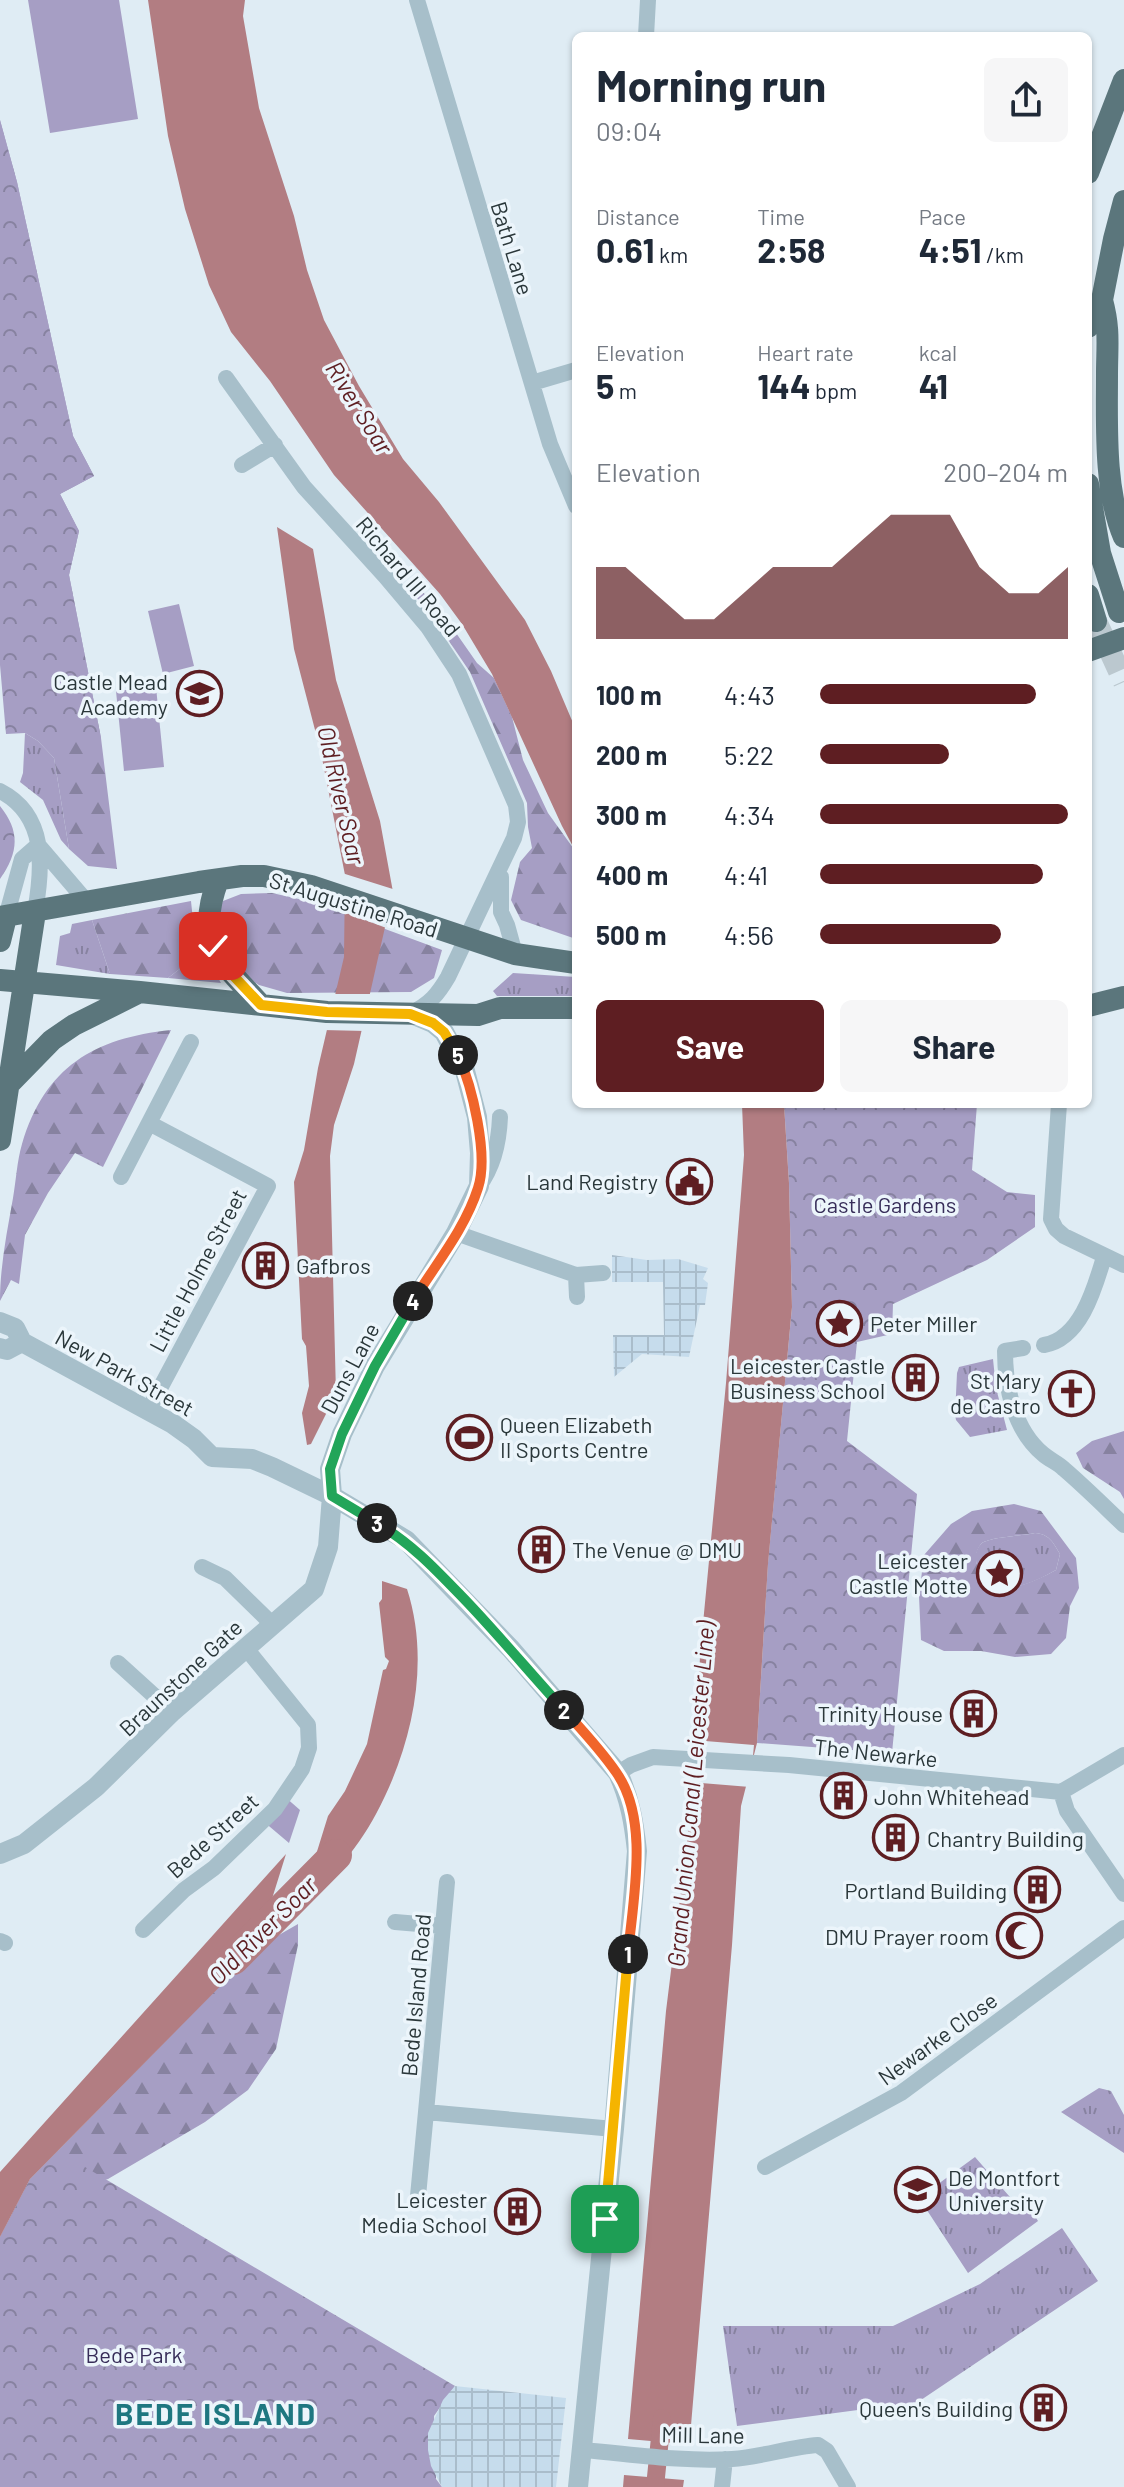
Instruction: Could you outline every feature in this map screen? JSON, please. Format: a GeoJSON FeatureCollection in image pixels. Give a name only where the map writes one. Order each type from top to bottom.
{"type":"FeatureCollection","features":[{"type":"Feature","properties":{"kind":"main road"},"geometry":{"type":"LineString","coordinates":[[1092,163],[1124,80]]}},
{"type":"Feature","properties":{"kind":"main road"},"geometry":{"type":"LineString","coordinates":[[1092,319],[1102,300],[1124,201]]}},
{"type":"Feature","properties":{"kind":"main road"},"geometry":{"type":"LineString","coordinates":[[1102,300],[1109,327],[1107,419],[1110,470],[1116,511],[1124,537]]}},
{"type":"Feature","properties":{"kind":"main road"},"geometry":{"type":"LineString","coordinates":[[1092,507],[1100,553],[1119,612]]}},
{"type":"Feature","properties":{"kind":"main road"},"geometry":{"type":"LineString","coordinates":[[1092,608],[1096,621]]}},
{"type":"Feature","properties":{"kind":"main road"},"geometry":{"type":"LineString","coordinates":[[1092,650],[1124,638]]}},
{"type":"Feature","properties":{"kind":"main road","name":"St Augustine Road"},"geometry":{"type":"LineString","coordinates":[[3,917],[218,880],[264,876],[341,896],[515,954],[572,962]]}},
{"type":"Feature","properties":{"kind":"main road"},"geometry":{"type":"LineString","coordinates":[[218,880],[208,913],[213,946],[228,970],[261,1005]]}},
{"type":"Feature","properties":{"kind":"main road"},"geometry":{"type":"LineString","coordinates":[[0,1140],[35,912]]}},
{"type":"Feature","properties":{"kind":"main road"},"geometry":{"type":"LineString","coordinates":[[0,941],[3,917]]}},
{"type":"Feature","properties":{"kind":"main road"},"geometry":{"type":"LineString","coordinates":[[0,980],[327,1012],[478,1015],[500,1008],[572,1008]]}},
{"type":"Feature","properties":{"kind":"main road"},"geometry":{"type":"LineString","coordinates":[[10,1083],[52,1040],[74,1025],[140,992]]}},
{"type":"Feature","properties":{"kind":"main road"},"geometry":{"type":"LineString","coordinates":[[1092,1005],[1124,997]]}},
{"type":"Feature","properties":{"kind":"street"},"geometry":{"type":"LineString","coordinates":[[646,32],[648,0]]}},
{"type":"Feature","properties":{"kind":"street","name":"Bath Lane"},"geometry":{"type":"LineString","coordinates":[[420,1],[550,444],[572,496]]}},
{"type":"Feature","properties":{"kind":"street"},"geometry":{"type":"LineString","coordinates":[[532,383],[572,371]]}},
{"type":"Feature","properties":{"kind":"street","name":"Richard III Road"},"geometry":{"type":"LineString","coordinates":[[226,378],[304,487],[428,627],[459,674],[510,788],[518,813],[517,830],[501,867],[437,996],[426,1005],[405,1014]]}},
{"type":"Feature","properties":{"kind":"street"},"geometry":{"type":"LineString","coordinates":[[242,465],[275,445]]}},
{"type":"Feature","properties":{"kind":"street"},"geometry":{"type":"LineString","coordinates":[[0,791],[20,804],[27,813],[38,845],[42,868],[35,912]]}},
{"type":"Feature","properties":{"kind":"street"},"geometry":{"type":"LineString","coordinates":[[38,845],[87,902]]}},
{"type":"Feature","properties":{"kind":"street"},"geometry":{"type":"LineString","coordinates":[[3,917],[22,859],[38,845]]}},
{"type":"Feature","properties":{"kind":"street","name":"Richard III Road"},"geometry":{"type":"LineString","coordinates":[[501,867],[501,912],[515,954]]}},
{"type":"Feature","properties":{"kind":"street","name":"Duns Lane"},"geometry":{"type":"LineString","coordinates":[[405,1014],[433,1023],[444,1032],[465,1071],[477,1117],[479,1186]]}},
{"type":"Feature","properties":{"kind":"street"},"geometry":{"type":"LineString","coordinates":[[121,1177],[191,1042]]}},
{"type":"Feature","properties":{"kind":"street"},"geometry":{"type":"LineString","coordinates":[[1059,1108],[1051,1219],[1064,1236],[1124,1265]]}},
{"type":"Feature","properties":{"kind":"street","name":"Duns Lane"},"geometry":{"type":"LineString","coordinates":[[332,1496],[330,1469],[342,1434],[375,1366],[456,1233],[493,1160],[500,1117]]}},
{"type":"Feature","properties":{"kind":"street","name":"Little Holme Street"},"geometry":{"type":"LineString","coordinates":[[149,1123],[268,1186],[149,1409]]}},
{"type":"Feature","properties":{"kind":"street"},"geometry":{"type":"LineString","coordinates":[[456,1233],[576,1275],[603,1273]]}},
{"type":"Feature","properties":{"kind":"street"},"geometry":{"type":"LineString","coordinates":[[1044,1345],[1059,1339],[1079,1319],[1089,1304],[1104,1257]]}},
{"type":"Feature","properties":{"kind":"street"},"geometry":{"type":"LineString","coordinates":[[576,1275],[577,1297]]}},
{"type":"Feature","properties":{"kind":"street","name":"New Park Street"},"geometry":{"type":"LineString","coordinates":[[0,1322],[15,1328],[22,1342],[149,1409],[194,1439],[212,1457],[252,1459],[332,1496],[406,1540],[511,1649],[618,1773]]}},
{"type":"Feature","properties":{"kind":"street","name":"New Park Street"},"geometry":{"type":"LineString","coordinates":[[0,1348],[7,1350],[22,1342]]}},
{"type":"Feature","properties":{"kind":"street"},"geometry":{"type":"LineString","coordinates":[[1023,1348],[1005,1351],[1005,1366],[1014,1411],[1024,1431],[1042,1453],[1124,1525]]}},
{"type":"Feature","properties":{"kind":"street","name":"Braunstone Gate"},"geometry":{"type":"LineString","coordinates":[[0,1854],[24,1844],[57,1819],[123,1762],[172,1712],[314,1589],[328,1547],[332,1496]]}},
{"type":"Feature","properties":{"kind":"street"},"geometry":{"type":"LineString","coordinates":[[202,1567],[225,1578],[273,1625]]}},
{"type":"Feature","properties":{"kind":"street","name":"Bede Street"},"geometry":{"type":"LineString","coordinates":[[143,1930],[275,1809],[302,1769],[309,1748],[308,1725],[245,1647]]}},
{"type":"Feature","properties":{"kind":"street"},"geometry":{"type":"LineString","coordinates":[[118,1663],[172,1712]]}},
{"type":"Feature","properties":{"kind":"street"},"geometry":{"type":"LineString","coordinates":[[1124,1755],[1061,1792],[1067,1811],[1124,1894]]}},
{"type":"Feature","properties":{"kind":"street","name":"The Newarke"},"geometry":{"type":"LineString","coordinates":[[618,1773],[653,1757],[757,1762],[1061,1792]]}},
{"type":"Feature","properties":{"kind":"street"},"geometry":{"type":"LineString","coordinates":[[578,2487],[614,2129],[637,1851],[628,1794],[618,1773]]}},
{"type":"Feature","properties":{"kind":"street","name":"Bede Island Road"},"geometry":{"type":"LineString","coordinates":[[418,2196],[447,1882]]}},
{"type":"Feature","properties":{"kind":"street"},"geometry":{"type":"LineString","coordinates":[[395,1922],[443,1926]]}},
{"type":"Feature","properties":{"kind":"street","name":"Newarke Close"},"geometry":{"type":"LineString","coordinates":[[765,2167],[901,2093],[1124,1928]]}},
{"type":"Feature","properties":{"kind":"street"},"geometry":{"type":"LineString","coordinates":[[426,2112],[614,2129]]}},
{"type":"Feature","properties":{"kind":"street","name":"Mill Lane"},"geometry":{"type":"LineString","coordinates":[[583,2450],[685,2459],[725,2459],[761,2456],[814,2445],[827,2451],[848,2487]]}},
{"type":"Feature","properties":{"kind":"street"},"geometry":{"type":"LineString","coordinates":[[722,2487],[725,2459]]}},
{"type":"Feature","properties":{"kind":"green space"},"geometry":{"type":"Polygon","coordinates":[[[28,0],[119,0],[138,119],[50,133],[28,0]]]}},
{"type":"Feature","properties":{"kind":"green space"},"geometry":{"type":"Polygon","coordinates":[[[0,120],[17,182],[73,436],[94,476],[60,494],[79,531],[69,575],[101,738],[117,869],[88,866],[69,849],[54,758],[38,741],[25,733],[0,120]]]}},
{"type":"Feature","properties":{"kind":"green space"},"geometry":{"type":"Polygon","coordinates":[[[0,120],[17,182],[73,436],[94,476],[60,494],[79,531],[69,575],[101,738],[6,734],[0,665],[0,120]]]}},
{"type":"Feature","properties":{"kind":"green space"},"geometry":{"type":"Polygon","coordinates":[[[414,583],[440,610],[477,663],[494,678],[512,717],[523,760],[548,813],[572,846],[572,938],[521,920],[511,900],[520,862],[532,848],[527,803],[470,672],[412,592],[414,583]]]}},
{"type":"Feature","properties":{"kind":"green space"},"geometry":{"type":"Polygon","coordinates":[[[179,604],[194,666],[163,674],[148,611],[179,604]]]}},
{"type":"Feature","properties":{"kind":"green space"},"geometry":{"type":"Polygon","coordinates":[[[156,687],[164,767],[124,771],[116,691],[156,687]]]}},
{"type":"Feature","properties":{"kind":"green space"},"geometry":{"type":"Polygon","coordinates":[[[25,733],[38,741],[54,758],[69,849],[61,840],[43,800],[20,782],[25,733]]]}},
{"type":"Feature","properties":{"kind":"green space"},"geometry":{"type":"Polygon","coordinates":[[[0,806],[11,825],[15,842],[11,860],[0,879],[0,806]]]}},
{"type":"Feature","properties":{"kind":"green space"},"geometry":{"type":"Polygon","coordinates":[[[272,893],[312,902],[442,950],[434,978],[411,992],[287,993],[259,985],[235,969],[214,919],[223,901],[241,894],[272,893]]]}},
{"type":"Feature","properties":{"kind":"green space"},"geometry":{"type":"Polygon","coordinates":[[[191,901],[194,930],[206,957],[190,961],[168,978],[110,974],[92,920],[191,901]]]}},
{"type":"Feature","properties":{"kind":"green space"},"geometry":{"type":"Polygon","coordinates":[[[92,920],[110,974],[56,965],[60,936],[70,933],[72,924],[92,920]]]}},
{"type":"Feature","properties":{"kind":"green space"},"geometry":{"type":"Polygon","coordinates":[[[206,957],[221,983],[168,978],[190,961],[206,957]]]}},
{"type":"Feature","properties":{"kind":"green space"},"geometry":{"type":"Polygon","coordinates":[[[513,973],[572,977],[572,996],[497,996],[493,991],[513,973]]]}},
{"type":"Feature","properties":{"kind":"green space"},"geometry":{"type":"Polygon","coordinates":[[[171,1030],[103,1167],[75,1153],[48,1193],[25,1235],[19,1284],[11,1280],[0,1301],[4,1249],[20,1151],[44,1095],[59,1076],[96,1049],[118,1040],[171,1030]]]}},
{"type":"Feature","properties":{"kind":"green space","name":"Castle Gardens"},"geometry":{"type":"Polygon","coordinates":[[[784,1108],[977,1108],[972,1170],[1007,1192],[1035,1195],[1035,1227],[987,1260],[893,1304],[892,1334],[857,1342],[847,1441],[917,1494],[892,1753],[757,1743],[768,1563],[792,1307],[784,1108]]]}},
{"type":"Feature","properties":{"kind":"green space"},"geometry":{"type":"Polygon","coordinates":[[[993,1359],[996,1388],[1007,1430],[970,1437],[956,1420],[957,1373],[959,1367],[993,1359]]]}},
{"type":"Feature","properties":{"kind":"green space"},"geometry":{"type":"Polygon","coordinates":[[[1124,1431],[1124,1499],[1120,1492],[1083,1468],[1076,1453],[1092,1441],[1124,1431]]]}},
{"type":"Feature","properties":{"kind":"green space"},"geometry":{"type":"Polygon","coordinates":[[[1014,1504],[1041,1511],[1076,1558],[1079,1588],[1070,1606],[1066,1638],[1051,1654],[1015,1657],[981,1651],[944,1651],[921,1640],[919,1596],[924,1555],[951,1524],[972,1511],[1014,1504]],[[1035,1533],[998,1538],[981,1544],[976,1559],[983,1579],[1001,1588],[1012,1587],[1056,1570],[1060,1554],[1050,1539],[1035,1533]]]}},
{"type":"Feature","properties":{"kind":"green space"},"geometry":{"type":"Polygon","coordinates":[[[1035,1533],[1053,1542],[1060,1554],[1056,1570],[1024,1585],[1012,1587],[1001,1588],[984,1579],[976,1559],[981,1544],[998,1538],[1035,1533]]]}},
{"type":"Feature","properties":{"kind":"green space"},"geometry":{"type":"Polygon","coordinates":[[[284,1796],[300,1810],[289,1843],[263,1821],[284,1796]]]}},
{"type":"Feature","properties":{"kind":"green space"},"geometry":{"type":"Polygon","coordinates":[[[298,1924],[298,1945],[276,2049],[248,2090],[205,2122],[0,2237],[30,2179],[258,1947],[298,1924]]]}},
{"type":"Feature","properties":{"kind":"green space"},"geometry":{"type":"Polygon","coordinates":[[[1099,2088],[1111,2091],[1124,2115],[1124,2153],[1061,2112],[1099,2088]]]}},
{"type":"Feature","properties":{"kind":"green space","name":"Bede Park"},"geometry":{"type":"Polygon","coordinates":[[[58,2151],[455,2386],[434,2416],[436,2479],[442,2487],[0,2487],[0,2237],[30,2179],[58,2151]]]}},
{"type":"Feature","properties":{"kind":"green space"},"geometry":{"type":"Polygon","coordinates":[[[975,2157],[1023,2212],[1032,2211],[1038,2221],[968,2273],[919,2198],[975,2157]]]}},
{"type":"Feature","properties":{"kind":"green space"},"geometry":{"type":"Polygon","coordinates":[[[1062,2228],[1098,2281],[918,2402],[737,2426],[723,2326],[893,2326],[980,2284],[1062,2228]]]}},
{"type":"Feature","properties":{"kind":"shaded area"},"geometry":{"type":"Polygon","coordinates":[[[612,1255],[647,1260],[678,1259],[708,1268],[703,1279],[708,1283],[705,1305],[700,1305],[689,1357],[642,1354],[614,1377],[613,1335],[664,1335],[663,1282],[612,1282],[612,1255]]]}},
{"type":"Feature","properties":{"kind":"shaded area"},"geometry":{"type":"Polygon","coordinates":[[[455,2386],[566,2398],[556,2487],[442,2487],[431,2466],[428,2433],[443,2400],[455,2386]]]}},
{"type":"Feature","properties":{"kind":"water","name":"River Soar"},"geometry":{"type":"Polygon","coordinates":[[[148,0],[245,0],[243,16],[259,108],[324,320],[403,459],[439,502],[525,620],[572,721],[572,845],[492,674],[462,624],[440,594],[334,475],[270,381],[231,332],[209,285],[185,209],[168,136],[148,0]]]}},
{"type":"Feature","properties":{"kind":"water"},"geometry":{"type":"Polygon","coordinates":[[[277,527],[313,549],[336,680],[380,821],[393,892],[354,1064],[334,1125],[330,1156],[336,1394],[311,1444],[307,1445],[302,1413],[309,1386],[306,1346],[302,1339],[294,1182],[304,1150],[318,1068],[344,957],[345,875],[321,753],[294,649],[277,527]]]}},
{"type":"Feature","properties":{"kind":"water"},"geometry":{"type":"Polygon","coordinates":[[[742,1108],[784,1108],[792,1307],[768,1564],[757,1743],[741,1806],[690,2437],[685,2444],[628,2439],[666,2011],[697,1739],[700,1655],[744,1155],[742,1108]]]}},
{"type":"Feature","properties":{"kind":"water"},"geometry":{"type":"Polygon","coordinates":[[[382,1581],[407,1589],[414,1617],[417,1675],[408,1733],[389,1788],[368,1828],[340,1867],[297,1916],[328,1816],[345,1791],[367,1744],[383,1670],[389,1661],[385,1657],[379,1603],[382,1599],[382,1581]]]}},
{"type":"Feature","properties":{"kind":"water"},"geometry":{"type":"Polygon","coordinates":[[[286,1854],[256,1950],[30,2179],[0,2237],[0,2172],[286,1854]]]}},
{"type":"Feature","properties":{"kind":"water"},"geometry":{"type":"Polygon","coordinates":[[[624,2475],[684,2480],[683,2487],[623,2487],[624,2475]]]}},
{"type":"Feature","properties":{"kind":"pier"},"geometry":{"type":"Polygon","coordinates":[[[342,873],[396,890],[389,929],[341,911],[342,873]]]}},
{"type":"Feature","properties":{"kind":"pier"},"geometry":{"type":"Polygon","coordinates":[[[332,994],[375,994],[365,1031],[323,1030],[332,994]]]}},
{"type":"Feature","properties":{"kind":"pier"},"geometry":{"type":"Polygon","coordinates":[[[693,1740],[754,1745],[750,1787],[689,1782],[693,1740]]]}},
{"type":"Feature","properties":{"kind":"waterway","name":"Old River Soar"},"geometry":{"type":"LineString","coordinates":[[233,1959],[336,1855]]}},
{"type":"Feature","properties":{"kind":"waterway","name":"Grand Union Canal (Leicester Line)"},"geometry":{"type":"LineString","coordinates":[[655,2487],[662,2418]]}},
{"type":"Feature","properties":{"kind":"tunnel"},"geometry":{"type":"LineString","coordinates":[[1096,621],[1124,682]]}},
{"type":"Feature","properties":{"kind":"place","name":"Castle Mead Academy"},"geometry":{"type":"Point","coordinates":[199,694]}},
{"type":"Feature","properties":{"kind":"place","name":"Land Registry"},"geometry":{"type":"Point","coordinates":[689,1181]}},
{"type":"Feature","properties":{"kind":"place","name":"Gafbros"},"geometry":{"type":"Point","coordinates":[265,1265]}},
{"type":"Feature","properties":{"kind":"place","name":"Peter Miller"},"geometry":{"type":"Point","coordinates":[839,1323]}},
{"type":"Feature","properties":{"kind":"place","name":"Leicester Castle Business School"},"geometry":{"type":"Point","coordinates":[916,1378]}},
{"type":"Feature","properties":{"kind":"place","name":"St Mary de Castro"},"geometry":{"type":"Point","coordinates":[1072,1393]}},
{"type":"Feature","properties":{"kind":"place","name":"Queen Elizabeth II Sports Centre"},"geometry":{"type":"Point","coordinates":[469,1437]}},
{"type":"Feature","properties":{"kind":"place","name":"The Venue @ DMU"},"geometry":{"type":"Point","coordinates":[541,1549]}},
{"type":"Feature","properties":{"kind":"place","name":"Leicester Castle Motte"},"geometry":{"type":"Point","coordinates":[999,1573]}},
{"type":"Feature","properties":{"kind":"place","name":"Trinity House"},"geometry":{"type":"Point","coordinates":[974,1713]}},
{"type":"Feature","properties":{"kind":"place","name":"John Whitehead"},"geometry":{"type":"Point","coordinates":[843,1796]}},
{"type":"Feature","properties":{"kind":"place","name":"Chantry Building"},"geometry":{"type":"Point","coordinates":[896,1838]}},
{"type":"Feature","properties":{"kind":"place","name":"Portland Building"},"geometry":{"type":"Point","coordinates":[1038,1890]}},
{"type":"Feature","properties":{"kind":"place","name":"DMU Prayer room"},"geometry":{"type":"Point","coordinates":[1020,1936]}},
{"type":"Feature","properties":{"kind":"place","name":"De Montfort University"},"geometry":{"type":"Point","coordinates":[917,2190]}},
{"type":"Feature","properties":{"kind":"place","name":"Leicester Media School"},"geometry":{"type":"Point","coordinates":[518,2212]}},
{"type":"Feature","properties":{"kind":"place","name":"Queen's Building"},"geometry":{"type":"Point","coordinates":[1044,2408]}},
{"type":"Feature","properties":{"kind":"district","name":"BEDE ISLAND"},"geometry":{"type":"Point","coordinates":[216,2413]}},
{"type":"Feature","properties":{"kind":"route"},"geometry":{"type":"LineString","coordinates":[[213,946],[228,970],[261,1005],[327,1012],[410,1014],[433,1023],[444,1032],[465,1071],[476,1108],[479,1186],[456,1233],[375,1366],[342,1434],[330,1469],[332,1496],[406,1540],[430,1563],[594,1744],[618,1773],[628,1794],[637,1851],[605,2219]]}}]}
